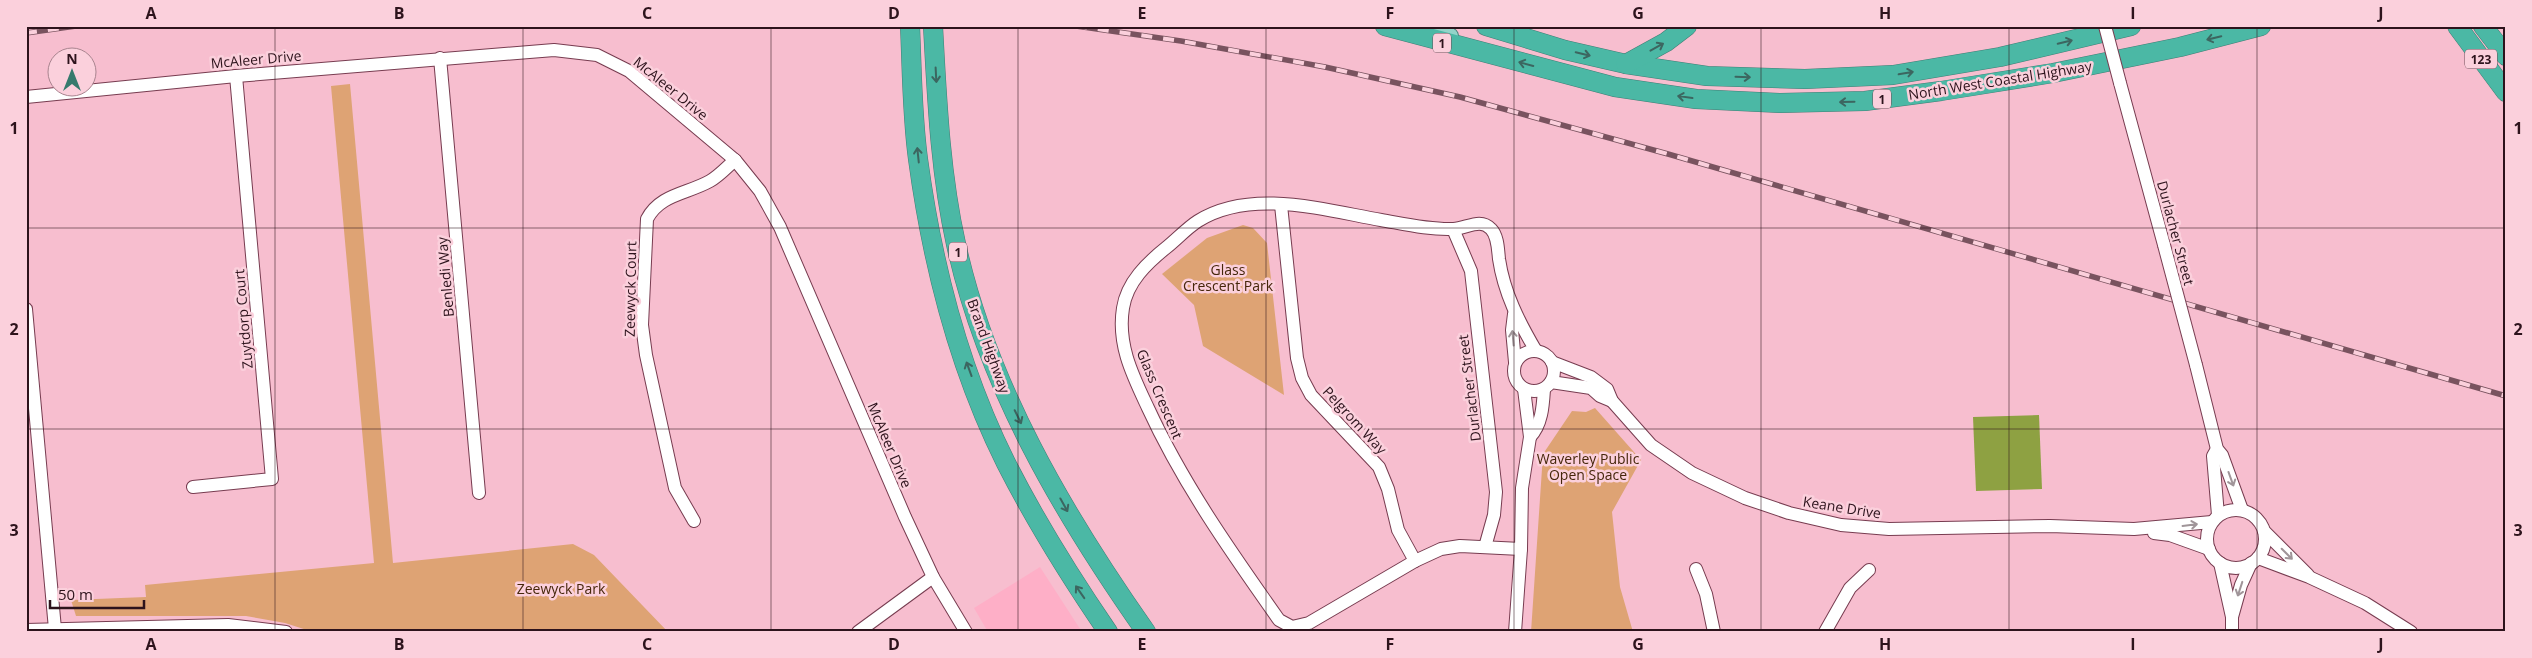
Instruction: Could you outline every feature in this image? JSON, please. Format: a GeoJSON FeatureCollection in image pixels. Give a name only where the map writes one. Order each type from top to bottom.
{"type":"FeatureCollection","features":[{"type":"Feature","properties":{"kind":"highway","name":"Brand Highway"},"geometry":{"type":"LineString","coordinates":[[910,26],[918,157],[936,261],[954,328],[989,426],[1006,463],[1069,576],[1108,632]]}},
{"type":"Feature","properties":{"kind":"highway","name":"Brand Highway"},"geometry":{"type":"LineString","coordinates":[[933,26],[945,181],[956,244],[976,317],[1007,396],[1040,463],[1110,581],[1146,632]]}},
{"type":"Feature","properties":{"kind":"highway","name":"1"},"geometry":{"type":"LineString","coordinates":[[1385,26],[1500,57]]}},
{"type":"Feature","properties":{"kind":"highway","name":"North West Coastal Highway"},"geometry":{"type":"LineString","coordinates":[[1486,26],[1565,50],[1626,64],[1707,76],[1805,79],[1893,75],[2000,57],[2131,26]]}},
{"type":"Feature","properties":{"kind":"highway"},"geometry":{"type":"LineString","coordinates":[[1626,64],[1666,42],[1687,26]]}},
{"type":"Feature","properties":{"kind":"highway","name":"123"},"geometry":{"type":"LineString","coordinates":[[2484,26],[2506,56]]}},
{"type":"Feature","properties":{"kind":"highway","name":"North West Coastal Highway"},"geometry":{"type":"LineString","coordinates":[[1500,57],[1615,88],[1696,99],[1780,103],[1865,101],[2053,73],[2180,47],[2263,27]]}},
{"type":"Feature","properties":{"kind":"highway","name":"123"},"geometry":{"type":"LineString","coordinates":[[2457,27],[2506,92]]}},
{"type":"Feature","properties":{"kind":"main road"},"geometry":{"type":"LineString","coordinates":[[1425,26],[1500,57]]}},
{"type":"Feature","properties":{"kind":"street","name":"Durlacher Street"},"geometry":{"type":"LineString","coordinates":[[2105,26],[2217,449],[2222,455],[2242,510]]}},
{"type":"Feature","properties":{"kind":"street","name":"McAleer Drive"},"geometry":{"type":"LineString","coordinates":[[26,97],[236,76],[554,50],[597,56],[629,71],[735,160],[760,191],[780,227],[933,576],[966,632]]}},
{"type":"Feature","properties":{"kind":"street","name":"Benledi Way"},"geometry":{"type":"LineString","coordinates":[[440,58],[479,494]]}},
{"type":"Feature","properties":{"kind":"street","name":"Zuytdorp Court"},"geometry":{"type":"LineString","coordinates":[[193,487],[272,479],[236,76]]}},
{"type":"Feature","properties":{"kind":"street","name":"Zeewyck Court"},"geometry":{"type":"LineString","coordinates":[[694,521],[675,488],[646,355],[642,325],[647,219],[653,207],[664,199],[711,180],[735,160]]}},
{"type":"Feature","properties":{"kind":"street","name":"Glass Crescent"},"geometry":{"type":"LineString","coordinates":[[1514,314],[1501,269],[1496,237],[1491,228],[1482,224],[1472,224],[1453,229],[1424,227],[1281,205],[1256,204],[1231,208],[1199,220],[1151,260],[1132,282],[1123,306],[1121,336],[1130,368],[1166,448],[1209,520],[1279,620],[1292,627],[1309,624],[1415,561],[1441,549],[1460,546],[1521,549]]}},
{"type":"Feature","properties":{"kind":"street","name":"Pelgrom Way"},"geometry":{"type":"LineString","coordinates":[[1281,205],[1297,358],[1302,378],[1310,395],[1379,467],[1388,489],[1398,530],[1415,561]]}},
{"type":"Feature","properties":{"kind":"street","name":"Durlacher Street"},"geometry":{"type":"LineString","coordinates":[[1453,229],[1471,270],[1496,492],[1494,515],[1485,547]]}},
{"type":"Feature","properties":{"kind":"street"},"geometry":{"type":"LineString","coordinates":[[26,309],[55,630]]}},
{"type":"Feature","properties":{"kind":"street"},"geometry":{"type":"LineString","coordinates":[[1514,314],[1536,351]]}},
{"type":"Feature","properties":{"kind":"street"},"geometry":{"type":"LineString","coordinates":[[1514,314],[1512,330],[1516,362],[1514,377],[1524,388],[1534,391],[1547,385]]}},
{"type":"Feature","properties":{"kind":"street"},"geometry":{"type":"LineString","coordinates":[[1516,362],[1522,355],[1536,351],[1546,354],[1552,362],[1554,372],[1547,385],[1542,412],[1535,433],[1530,438]]}},
{"type":"Feature","properties":{"kind":"street","name":"Keane Drive"},"geometry":{"type":"LineString","coordinates":[[1552,362],[1591,377],[1607,388],[1612,400],[1652,445],[1692,473],[1745,498],[1789,513],[1841,525],[1889,529],[2050,526],[2134,529],[2170,536],[2209,549]]}},
{"type":"Feature","properties":{"kind":"street","name":"Keane Drive"},"geometry":{"type":"LineString","coordinates":[[1547,385],[1574,384],[1591,388],[1600,396],[1612,400]]}},
{"type":"Feature","properties":{"kind":"street"},"geometry":{"type":"LineString","coordinates":[[1514,632],[1521,549],[1522,488],[1530,438],[1524,388]]}},
{"type":"Feature","properties":{"kind":"street","name":"Durlacher Street"},"geometry":{"type":"LineString","coordinates":[[2215,519],[2213,456],[2217,449]]}},
{"type":"Feature","properties":{"kind":"street"},"geometry":{"type":"LineString","coordinates":[[2232,632],[2232,617],[2220,563],[2209,549],[2207,536],[2215,519],[2230,510],[2242,510],[2256,518],[2264,531],[2310,576]]}},
{"type":"Feature","properties":{"kind":"street","name":"Keane Drive"},"geometry":{"type":"LineString","coordinates":[[2134,529],[2215,519]]}},
{"type":"Feature","properties":{"kind":"street"},"geometry":{"type":"LineString","coordinates":[[2232,617],[2241,585],[2265,542],[2264,531]]}},
{"type":"Feature","properties":{"kind":"street"},"geometry":{"type":"LineString","coordinates":[[2220,563],[2235,568],[2254,560],[2310,576],[2365,603],[2411,632]]}},
{"type":"Feature","properties":{"kind":"street"},"geometry":{"type":"LineString","coordinates":[[1696,569],[1706,594],[1714,632]]}},
{"type":"Feature","properties":{"kind":"street"},"geometry":{"type":"LineString","coordinates":[[1825,632],[1850,588],[1869,570]]}},
{"type":"Feature","properties":{"kind":"street"},"geometry":{"type":"LineString","coordinates":[[858,632],[933,576]]}},
{"type":"Feature","properties":{"kind":"street"},"geometry":{"type":"LineString","coordinates":[[26,630],[192,628],[228,625],[286,632]]}},
{"type":"Feature","properties":{"kind":"shaded area"},"geometry":{"type":"Polygon","coordinates":[[[2039,415],[2042,489],[1976,491],[1973,417],[2039,415]]]}},
{"type":"Feature","properties":{"kind":"shaded area"},"geometry":{"type":"Polygon","coordinates":[[[1040,567],[1082,632],[988,632],[974,608],[1040,567]]]}},
{"type":"Feature","properties":{"kind":"green space","name":"Zeewyck Park"},"geometry":{"type":"Polygon","coordinates":[[[350,84],[393,563],[573,544],[594,555],[668,632],[313,632],[285,623],[246,616],[76,616],[71,600],[146,597],[145,585],[374,563],[331,86],[350,84]]]}},
{"type":"Feature","properties":{"kind":"green space","name":"Glass Crescent Park"},"geometry":{"type":"Polygon","coordinates":[[[1243,225],[1253,228],[1267,243],[1284,395],[1203,346],[1194,305],[1162,274],[1207,238],[1243,225]]]}},
{"type":"Feature","properties":{"kind":"green space","name":"Waverley Public Open Space"},"geometry":{"type":"Polygon","coordinates":[[[1595,408],[1641,460],[1612,512],[1620,587],[1633,632],[1531,632],[1543,454],[1572,411],[1586,412],[1595,408]]]}},
{"type":"Feature","properties":{"kind":"railway"},"geometry":{"type":"LineString","coordinates":[[26,33],[76,26]]}},
{"type":"Feature","properties":{"kind":"railway"},"geometry":{"type":"LineString","coordinates":[[1076,26],[1181,41],[1325,67],[1460,97],[1668,154],[2506,396]]}}]}
